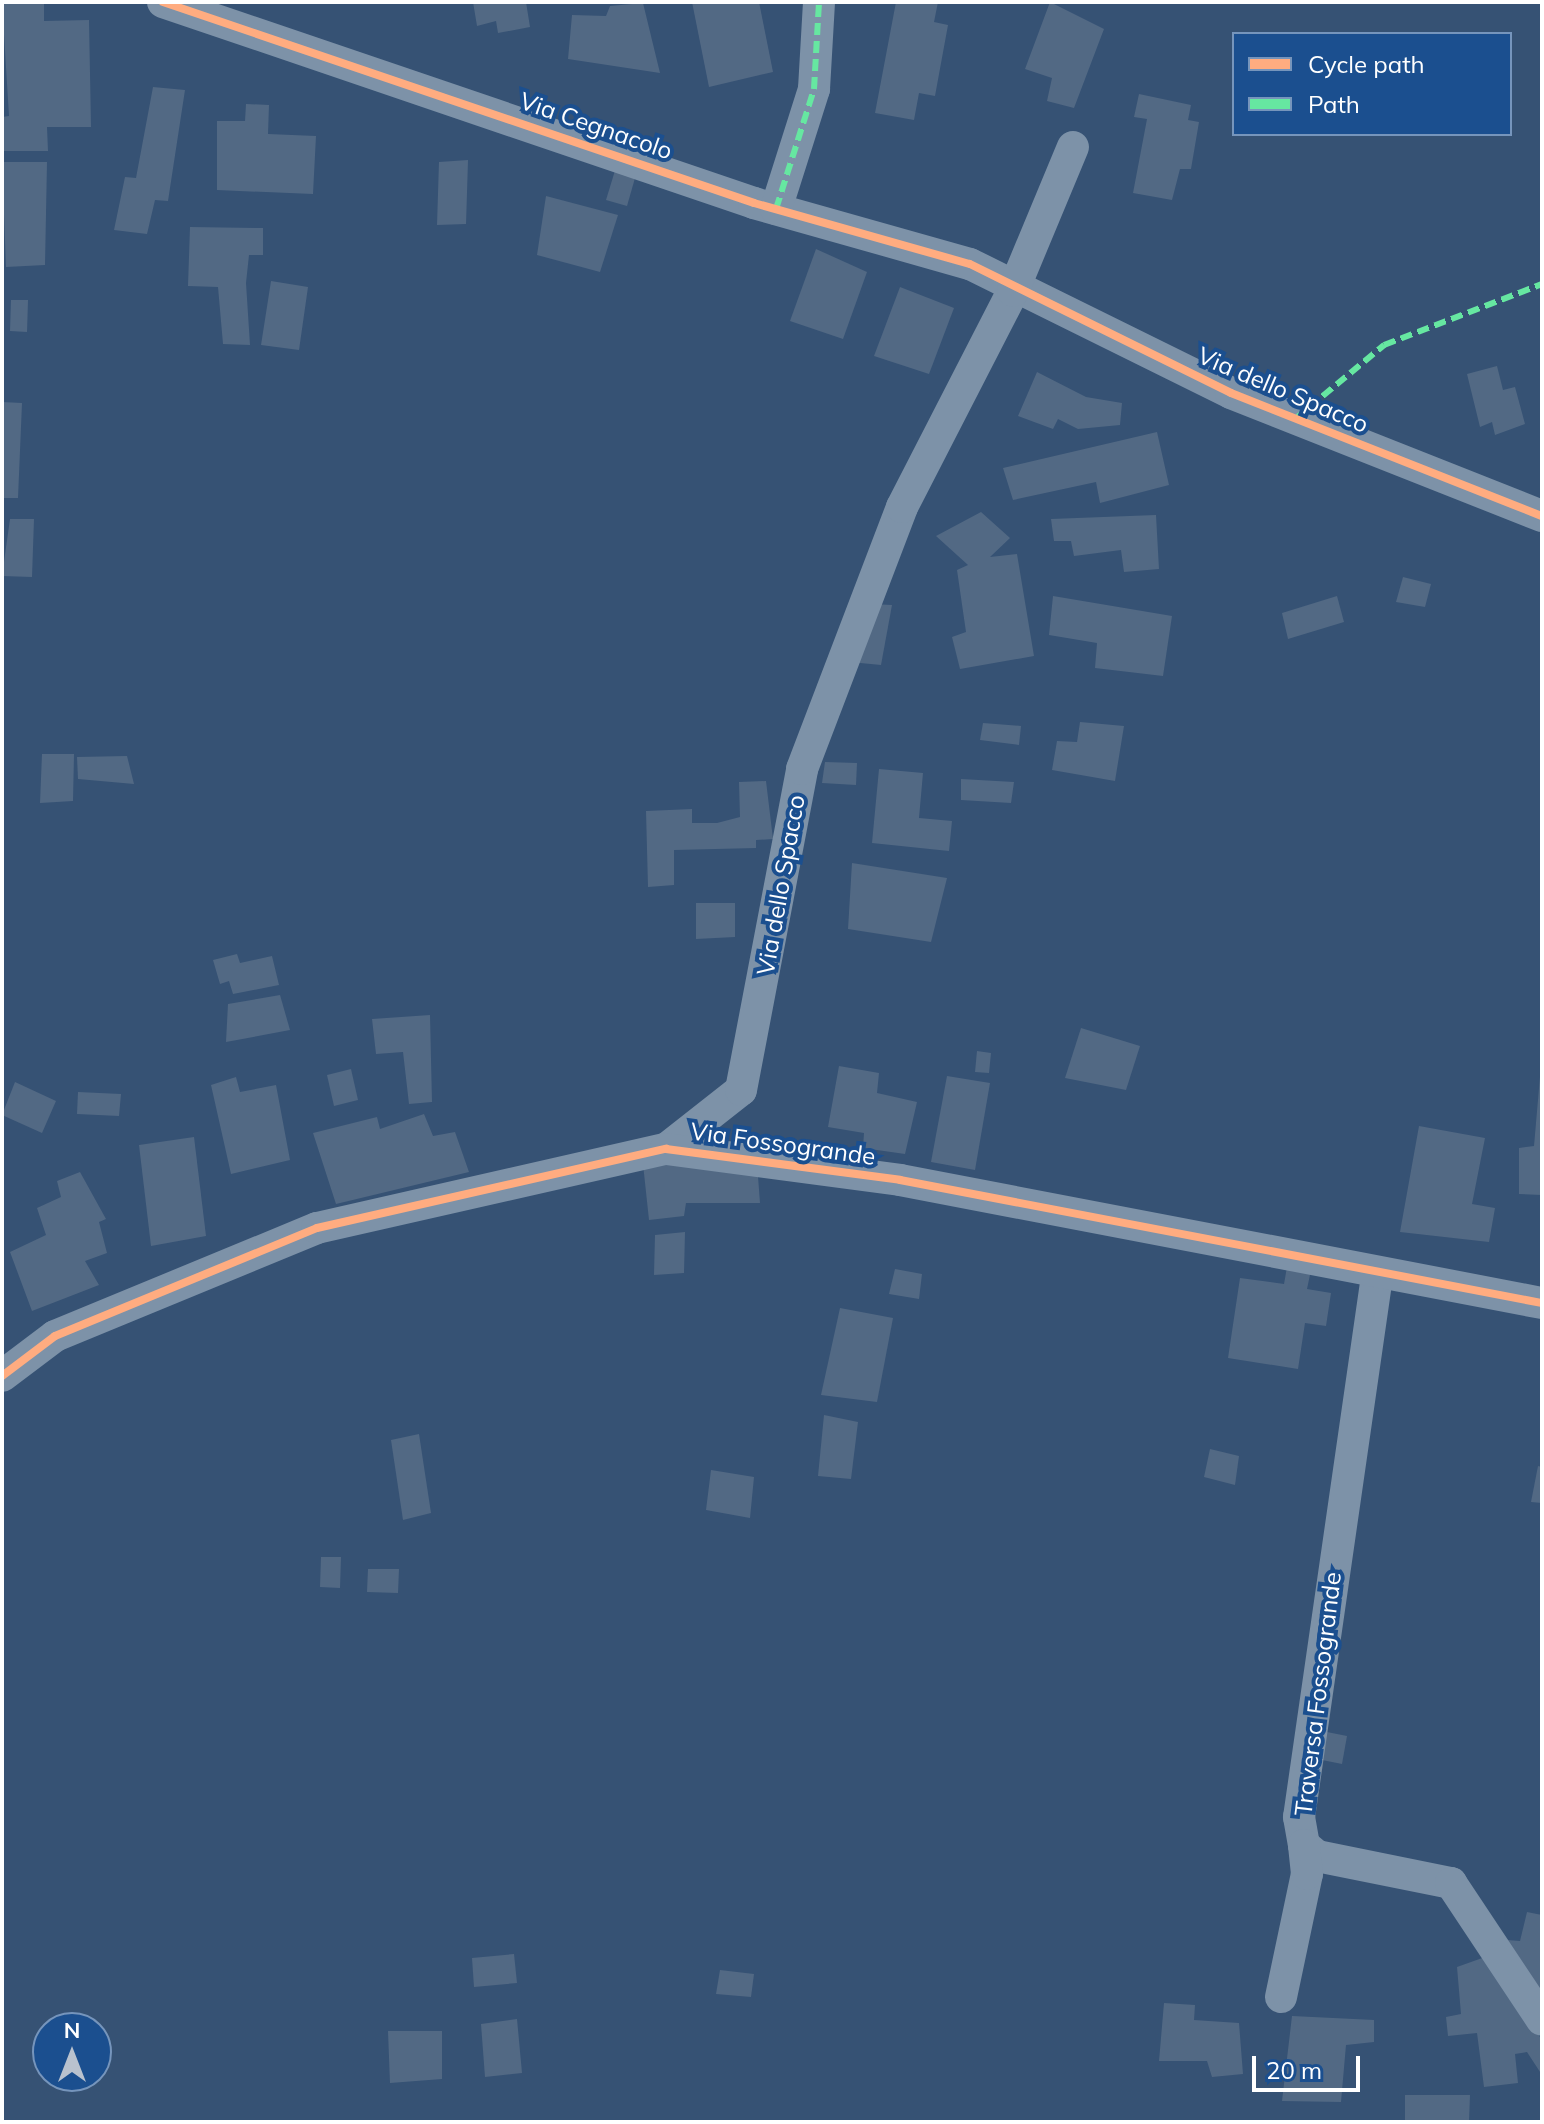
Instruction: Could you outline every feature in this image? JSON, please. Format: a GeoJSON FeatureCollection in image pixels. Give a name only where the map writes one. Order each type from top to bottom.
{"type":"FeatureCollection","features":[{"type":"Feature","properties":{"kind":"street","name":"Via Cegnacolo"},"geometry":{"type":"LineString","coordinates":[[163,2],[776,209],[970,264],[1013,291]]}},
{"type":"Feature","properties":{"kind":"street"},"geometry":{"type":"LineString","coordinates":[[776,209],[814,89],[819,2]]}},
{"type":"Feature","properties":{"kind":"street"},"geometry":{"type":"LineString","coordinates":[[1013,291],[1073,147]]}},
{"type":"Feature","properties":{"kind":"street","name":"Via dello Spacco"},"geometry":{"type":"LineString","coordinates":[[666,1149],[741,1090],[802,769],[914,481],[1013,291],[1231,393],[1542,516]]}},
{"type":"Feature","properties":{"kind":"street","name":"Via Fossogrande"},"geometry":{"type":"LineString","coordinates":[[2,1376],[55,1336],[317,1228],[666,1149],[900,1180],[1377,1276],[1542,1303]]}},
{"type":"Feature","properties":{"kind":"street","name":"Traversa Fossogrande"},"geometry":{"type":"LineString","coordinates":[[1377,1276],[1299,1817],[1304,1845],[1317,1856],[1451,1883],[1542,2020]]}},
{"type":"Feature","properties":{"kind":"street"},"geometry":{"type":"LineString","coordinates":[[1281,1997],[1307,1874],[1304,1845]]}},
{"type":"Feature","properties":{"kind":"building"},"geometry":{"type":"Polygon","coordinates":[[[2,2],[44,2],[44,21],[89,20],[91,127],[47,127],[48,151],[2,151],[2,117],[9,116],[2,2]]]}},
{"type":"Feature","properties":{"kind":"building"},"geometry":{"type":"Polygon","coordinates":[[[473,2],[526,2],[530,27],[498,33],[496,21],[477,26],[473,2]]]}},
{"type":"Feature","properties":{"kind":"building"},"geometry":{"type":"Polygon","coordinates":[[[692,2],[759,2],[773,72],[709,87],[692,2]]]}},
{"type":"Feature","properties":{"kind":"building"},"geometry":{"type":"Polygon","coordinates":[[[896,2],[938,2],[934,22],[948,25],[935,96],[919,93],[914,120],[875,113],[896,2]]]}},
{"type":"Feature","properties":{"kind":"building"},"geometry":{"type":"Polygon","coordinates":[[[1050,2],[1104,29],[1074,108],[1047,101],[1052,78],[1025,69],[1050,2]]]}},
{"type":"Feature","properties":{"kind":"building"},"geometry":{"type":"Polygon","coordinates":[[[643,3],[660,73],[568,59],[572,15],[606,16],[610,6],[643,3]]]}},
{"type":"Feature","properties":{"kind":"building"},"geometry":{"type":"Polygon","coordinates":[[[153,87],[185,90],[168,201],[155,200],[147,234],[114,230],[125,177],[136,178],[153,87]]]}},
{"type":"Feature","properties":{"kind":"building"},"geometry":{"type":"Polygon","coordinates":[[[1139,94],[1191,105],[1188,120],[1199,122],[1191,169],[1180,169],[1172,200],[1133,193],[1147,119],[1134,117],[1139,94]]]}},
{"type":"Feature","properties":{"kind":"building"},"geometry":{"type":"Polygon","coordinates":[[[246,104],[269,105],[268,134],[316,136],[313,194],[217,190],[217,121],[245,121],[246,104]]]}},
{"type":"Feature","properties":{"kind":"building"},"geometry":{"type":"Polygon","coordinates":[[[468,160],[466,224],[437,225],[439,162],[468,160]]]}},
{"type":"Feature","properties":{"kind":"building"},"geometry":{"type":"Polygon","coordinates":[[[2,162],[47,162],[45,265],[6,267],[2,162]]]}},
{"type":"Feature","properties":{"kind":"building"},"geometry":{"type":"Polygon","coordinates":[[[617,164],[637,171],[627,206],[606,200],[617,164]]]}},
{"type":"Feature","properties":{"kind":"building"},"geometry":{"type":"Polygon","coordinates":[[[546,196],[618,215],[600,272],[537,255],[546,196]]]}},
{"type":"Feature","properties":{"kind":"building"},"geometry":{"type":"Polygon","coordinates":[[[190,227],[263,228],[263,255],[249,255],[246,283],[250,345],[223,344],[218,287],[188,286],[190,227]]]}},
{"type":"Feature","properties":{"kind":"building"},"geometry":{"type":"Polygon","coordinates":[[[816,249],[867,272],[843,339],[790,321],[816,249]]]}},
{"type":"Feature","properties":{"kind":"building"},"geometry":{"type":"Polygon","coordinates":[[[271,281],[308,287],[299,350],[261,345],[271,281]]]}},
{"type":"Feature","properties":{"kind":"building"},"geometry":{"type":"Polygon","coordinates":[[[900,287],[954,308],[929,374],[874,356],[900,287]]]}},
{"type":"Feature","properties":{"kind":"building"},"geometry":{"type":"Polygon","coordinates":[[[11,300],[28,300],[27,332],[10,331],[11,300]]]}},
{"type":"Feature","properties":{"kind":"building"},"geometry":{"type":"Polygon","coordinates":[[[1497,366],[1503,390],[1515,387],[1525,424],[1495,435],[1492,422],[1480,427],[1467,374],[1497,366]]]}},
{"type":"Feature","properties":{"kind":"building"},"geometry":{"type":"Polygon","coordinates":[[[1037,372],[1086,397],[1122,403],[1120,425],[1078,429],[1058,419],[1053,429],[1018,416],[1037,372]]]}},
{"type":"Feature","properties":{"kind":"building"},"geometry":{"type":"Polygon","coordinates":[[[2,402],[22,403],[18,498],[2,498],[2,402]]]}},
{"type":"Feature","properties":{"kind":"building"},"geometry":{"type":"Polygon","coordinates":[[[1157,432],[1169,485],[1100,503],[1096,482],[1013,500],[1003,468],[1157,432]]]}},
{"type":"Feature","properties":{"kind":"building"},"geometry":{"type":"Polygon","coordinates":[[[981,512],[1010,538],[990,557],[1017,554],[1034,656],[960,669],[952,637],[966,632],[957,570],[968,565],[936,536],[981,512]]]}},
{"type":"Feature","properties":{"kind":"building"},"geometry":{"type":"Polygon","coordinates":[[[1156,515],[1159,569],[1124,572],[1121,550],[1074,556],[1071,541],[1054,541],[1051,519],[1156,515]]]}},
{"type":"Feature","properties":{"kind":"building"},"geometry":{"type":"Polygon","coordinates":[[[10,519],[34,519],[32,577],[2,576],[10,519]]]}},
{"type":"Feature","properties":{"kind":"building"},"geometry":{"type":"Polygon","coordinates":[[[1403,577],[1431,584],[1425,607],[1396,602],[1403,577]]]}},
{"type":"Feature","properties":{"kind":"building"},"geometry":{"type":"Polygon","coordinates":[[[1053,596],[1172,616],[1163,676],[1095,668],[1097,643],[1049,635],[1053,596]]]}},
{"type":"Feature","properties":{"kind":"building"},"geometry":{"type":"Polygon","coordinates":[[[1337,596],[1344,622],[1288,639],[1282,613],[1337,596]]]}},
{"type":"Feature","properties":{"kind":"building"},"geometry":{"type":"Polygon","coordinates":[[[872,604],[892,605],[881,665],[850,662],[872,604]]]}},
{"type":"Feature","properties":{"kind":"building"},"geometry":{"type":"Polygon","coordinates":[[[1080,722],[1124,726],[1115,781],[1052,770],[1057,741],[1077,742],[1080,722]]]}},
{"type":"Feature","properties":{"kind":"building"},"geometry":{"type":"Polygon","coordinates":[[[983,723],[1021,726],[1019,745],[980,740],[983,723]]]}},
{"type":"Feature","properties":{"kind":"building"},"geometry":{"type":"Polygon","coordinates":[[[42,754],[74,754],[73,801],[40,803],[42,754]]]}},
{"type":"Feature","properties":{"kind":"building"},"geometry":{"type":"Polygon","coordinates":[[[127,756],[134,784],[78,779],[77,757],[127,756]]]}},
{"type":"Feature","properties":{"kind":"building"},"geometry":{"type":"Polygon","coordinates":[[[825,762],[857,763],[856,785],[822,783],[825,762]]]}},
{"type":"Feature","properties":{"kind":"building"},"geometry":{"type":"Polygon","coordinates":[[[879,769],[923,773],[919,818],[952,821],[949,851],[872,843],[879,769]]]}},
{"type":"Feature","properties":{"kind":"building"},"geometry":{"type":"Polygon","coordinates":[[[961,779],[1014,782],[1011,803],[961,800],[961,779]]]}},
{"type":"Feature","properties":{"kind":"building"},"geometry":{"type":"Polygon","coordinates":[[[766,781],[773,839],[756,840],[756,848],[674,850],[674,885],[648,887],[646,811],[692,809],[692,823],[717,823],[740,817],[739,782],[766,781]]]}},
{"type":"Feature","properties":{"kind":"building"},"geometry":{"type":"Polygon","coordinates":[[[852,863],[947,878],[931,942],[848,929],[852,863]]]}},
{"type":"Feature","properties":{"kind":"building"},"geometry":{"type":"Polygon","coordinates":[[[696,903],[735,903],[735,937],[696,939],[696,903]]]}},
{"type":"Feature","properties":{"kind":"building"},"geometry":{"type":"Polygon","coordinates":[[[237,954],[240,963],[272,956],[279,985],[233,994],[229,981],[220,984],[213,960],[237,954]]]}},
{"type":"Feature","properties":{"kind":"building"},"geometry":{"type":"Polygon","coordinates":[[[280,995],[290,1030],[226,1042],[228,1004],[280,995]]]}},
{"type":"Feature","properties":{"kind":"building"},"geometry":{"type":"Polygon","coordinates":[[[430,1015],[432,1102],[409,1104],[403,1052],[376,1054],[372,1019],[430,1015]]]}},
{"type":"Feature","properties":{"kind":"building"},"geometry":{"type":"Polygon","coordinates":[[[1081,1028],[1140,1046],[1126,1090],[1065,1078],[1081,1028]]]}},
{"type":"Feature","properties":{"kind":"building"},"geometry":{"type":"Polygon","coordinates":[[[977,1051],[991,1053],[989,1073],[975,1072],[977,1051]]]}},
{"type":"Feature","properties":{"kind":"building"},"geometry":{"type":"Polygon","coordinates":[[[1541,1065],[1542,1195],[1519,1194],[1519,1148],[1534,1146],[1541,1065]]]}},
{"type":"Feature","properties":{"kind":"building"},"geometry":{"type":"Polygon","coordinates":[[[839,1066],[879,1073],[877,1093],[917,1102],[905,1154],[863,1148],[864,1133],[828,1127],[839,1066]]]}},
{"type":"Feature","properties":{"kind":"building"},"geometry":{"type":"Polygon","coordinates":[[[351,1069],[358,1100],[334,1106],[327,1075],[351,1069]]]}},
{"type":"Feature","properties":{"kind":"building"},"geometry":{"type":"Polygon","coordinates":[[[947,1076],[990,1083],[975,1170],[931,1162],[947,1076]]]}},
{"type":"Feature","properties":{"kind":"building"},"geometry":{"type":"Polygon","coordinates":[[[236,1077],[240,1092],[276,1085],[290,1160],[231,1174],[211,1085],[236,1077]]]}},
{"type":"Feature","properties":{"kind":"building"},"geometry":{"type":"Polygon","coordinates":[[[15,1082],[56,1101],[42,1133],[2,1115],[15,1082]]]}},
{"type":"Feature","properties":{"kind":"building"},"geometry":{"type":"Polygon","coordinates":[[[78,1092],[121,1094],[119,1116],[77,1114],[78,1092]]]}},
{"type":"Feature","properties":{"kind":"building"},"geometry":{"type":"Polygon","coordinates":[[[424,1114],[433,1136],[455,1132],[469,1172],[336,1204],[313,1133],[377,1117],[380,1129],[424,1114]]]}},
{"type":"Feature","properties":{"kind":"building"},"geometry":{"type":"Polygon","coordinates":[[[1419,1126],[1485,1138],[1472,1204],[1495,1208],[1489,1242],[1400,1232],[1419,1126]]]}},
{"type":"Feature","properties":{"kind":"building"},"geometry":{"type":"Polygon","coordinates":[[[194,1137],[206,1236],[151,1246],[139,1145],[194,1137]]]}},
{"type":"Feature","properties":{"kind":"building"},"geometry":{"type":"Polygon","coordinates":[[[757,1163],[760,1203],[686,1203],[684,1216],[649,1220],[643,1164],[757,1163]]]}},
{"type":"Feature","properties":{"kind":"building"},"geometry":{"type":"Polygon","coordinates":[[[80,1172],[106,1219],[99,1222],[107,1253],[85,1261],[99,1285],[32,1311],[10,1252],[46,1235],[37,1208],[61,1197],[57,1181],[80,1172]]]}},
{"type":"Feature","properties":{"kind":"building"},"geometry":{"type":"Polygon","coordinates":[[[685,1232],[684,1273],[654,1275],[655,1235],[685,1232]]]}},
{"type":"Feature","properties":{"kind":"building"},"geometry":{"type":"Polygon","coordinates":[[[1287,1267],[1311,1270],[1307,1289],[1331,1293],[1326,1326],[1305,1323],[1298,1369],[1228,1358],[1240,1278],[1284,1284],[1287,1267]]]}},
{"type":"Feature","properties":{"kind":"building"},"geometry":{"type":"Polygon","coordinates":[[[895,1269],[922,1274],[919,1299],[889,1294],[895,1269]]]}},
{"type":"Feature","properties":{"kind":"building"},"geometry":{"type":"Polygon","coordinates":[[[840,1308],[893,1318],[877,1402],[821,1395],[840,1308]]]}},
{"type":"Feature","properties":{"kind":"building"},"geometry":{"type":"Polygon","coordinates":[[[824,1415],[858,1422],[851,1479],[818,1476],[824,1415]]]}},
{"type":"Feature","properties":{"kind":"building"},"geometry":{"type":"Polygon","coordinates":[[[419,1434],[431,1513],[403,1520],[391,1440],[419,1434]]]}},
{"type":"Feature","properties":{"kind":"building"},"geometry":{"type":"Polygon","coordinates":[[[1210,1449],[1239,1456],[1235,1485],[1204,1477],[1210,1449]]]}},
{"type":"Feature","properties":{"kind":"building"},"geometry":{"type":"Polygon","coordinates":[[[1538,1466],[1542,1467],[1542,1503],[1531,1502],[1538,1466]]]}},
{"type":"Feature","properties":{"kind":"building"},"geometry":{"type":"Polygon","coordinates":[[[711,1470],[754,1477],[750,1518],[706,1510],[711,1470]]]}},
{"type":"Feature","properties":{"kind":"building"},"geometry":{"type":"Polygon","coordinates":[[[321,1557],[341,1557],[340,1588],[320,1587],[321,1557]]]}},
{"type":"Feature","properties":{"kind":"building"},"geometry":{"type":"Polygon","coordinates":[[[368,1569],[399,1569],[398,1593],[367,1592],[368,1569]]]}},
{"type":"Feature","properties":{"kind":"building"},"geometry":{"type":"Polygon","coordinates":[[[1322,1731],[1347,1736],[1342,1764],[1317,1759],[1322,1731]]]}},
{"type":"Feature","properties":{"kind":"building"},"geometry":{"type":"Polygon","coordinates":[[[1527,1912],[1542,1915],[1542,2000],[1494,1939],[1520,1941],[1527,1912]]]}},
{"type":"Feature","properties":{"kind":"building"},"geometry":{"type":"Polygon","coordinates":[[[514,1954],[517,1983],[474,1987],[472,1958],[514,1954]]]}},
{"type":"Feature","properties":{"kind":"building"},"geometry":{"type":"Polygon","coordinates":[[[1485,1957],[1542,2040],[1542,2075],[1527,2052],[1515,2054],[1518,2083],[1484,2087],[1477,2033],[1448,2036],[1446,2017],[1461,2014],[1457,1967],[1485,1957]]]}},
{"type":"Feature","properties":{"kind":"building"},"geometry":{"type":"Polygon","coordinates":[[[720,1970],[754,1974],[751,1997],[716,1994],[720,1970]]]}},
{"type":"Feature","properties":{"kind":"building"},"geometry":{"type":"Polygon","coordinates":[[[1164,2003],[1195,2005],[1194,2020],[1239,2023],[1243,2074],[1212,2077],[1207,2061],[1159,2061],[1164,2003]]]}},
{"type":"Feature","properties":{"kind":"building"},"geometry":{"type":"Polygon","coordinates":[[[1292,2016],[1374,2020],[1374,2042],[1346,2045],[1341,2102],[1282,2101],[1292,2016]]]}},
{"type":"Feature","properties":{"kind":"building"},"geometry":{"type":"Polygon","coordinates":[[[517,2019],[522,2073],[485,2077],[481,2024],[517,2019]]]}},
{"type":"Feature","properties":{"kind":"building"},"geometry":{"type":"Polygon","coordinates":[[[388,2031],[442,2031],[442,2079],[390,2083],[388,2031]]]}},
{"type":"Feature","properties":{"kind":"building"},"geometry":{"type":"Polygon","coordinates":[[[1405,2095],[1470,2095],[1469,2122],[1405,2122],[1405,2095]]]}},
{"type":"Feature","properties":{"kind":"marked path"},"geometry":{"type":"LineString","coordinates":[[776,209],[814,89],[819,2]]}},
{"type":"Feature","properties":{"kind":"marked path"},"geometry":{"type":"LineString","coordinates":[[1295,419],[1384,345],[1542,284]]}},
{"type":"Feature","properties":{"kind":"cycle path"},"geometry":{"type":"LineString","coordinates":[[163,2],[754,203],[970,264],[1231,393],[1542,516]]}},
{"type":"Feature","properties":{"kind":"cycle path"},"geometry":{"type":"LineString","coordinates":[[2,1376],[55,1336],[317,1228],[666,1149],[900,1180],[1542,1303]]}}]}
